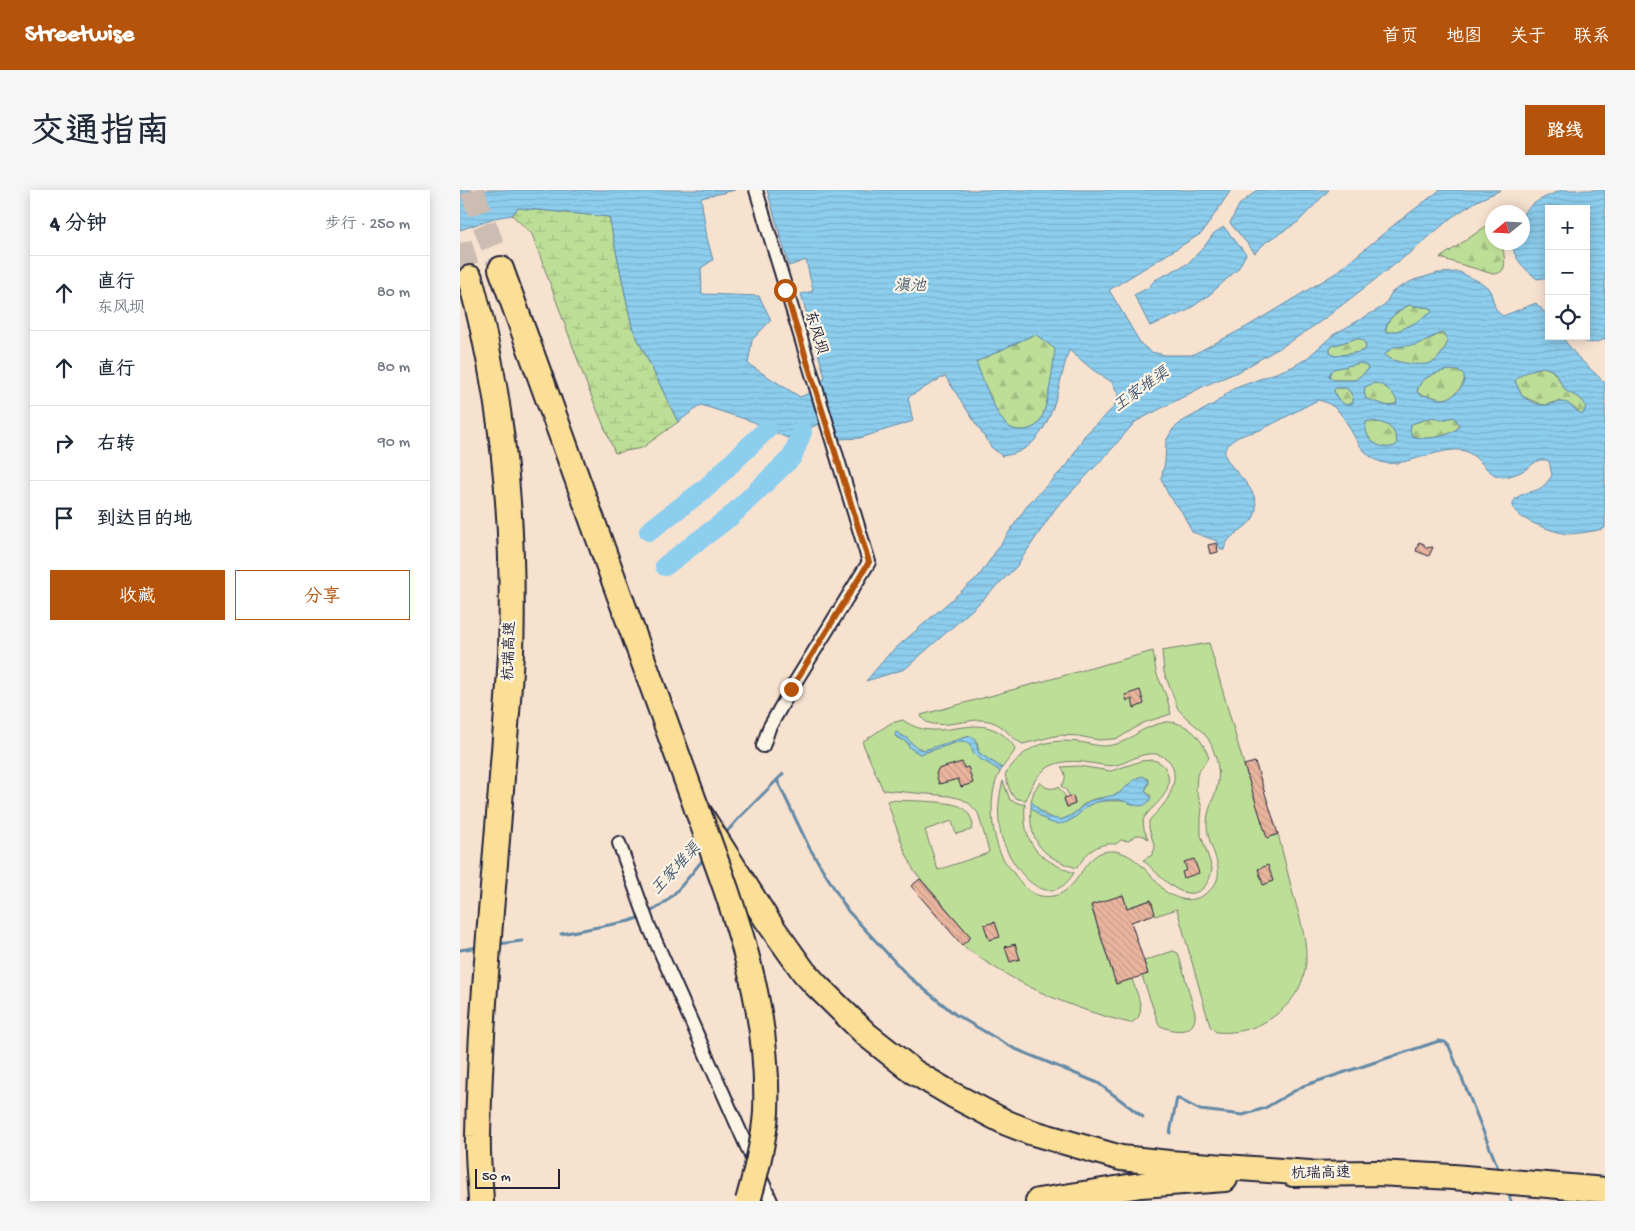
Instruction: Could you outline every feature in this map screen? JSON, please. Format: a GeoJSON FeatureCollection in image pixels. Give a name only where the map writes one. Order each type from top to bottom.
{"type":"FeatureCollection","features":[{"type":"Feature","properties":{"kind":"highway"},"geometry":{"type":"LineString","coordinates":[[501,269],[732,902],[744,944],[756,993],[764,1041],[766,1113],[748,1201]]}},
{"type":"Feature","properties":{"kind":"highway","name":"杭瑞高速"},"geometry":{"type":"LineString","coordinates":[[470,278],[484,331],[505,450],[510,508],[512,576],[511,653],[483,1027]]}},
{"type":"Feature","properties":{"kind":"highway"},"geometry":{"type":"LineString","coordinates":[[697,809],[767,920],[804,972],[868,1036],[930,1082],[1007,1123],[1030,1132],[1121,1158],[1310,1173]]}},
{"type":"Feature","properties":{"kind":"highway"},"geometry":{"type":"LineString","coordinates":[[460,1139],[470,1106],[483,1027]]}},
{"type":"Feature","properties":{"kind":"highway"},"geometry":{"type":"LineString","coordinates":[[481,1201],[478,1138],[483,1027]]}},
{"type":"Feature","properties":{"kind":"highway","name":"杭瑞高速"},"geometry":{"type":"LineString","coordinates":[[1038,1201],[1141,1185],[1310,1173],[1377,1173],[1602,1186]]}},
{"type":"Feature","properties":{"kind":"street","name":"东风坝"},"geometry":{"type":"LineString","coordinates":[[756,190],[869,562],[769,728],[763,746]]}},
{"type":"Feature","properties":{"kind":"street"},"geometry":{"type":"LineString","coordinates":[[619,842],[648,924],[771,1201]]}},
{"type":"Feature","properties":{"kind":"green space"},"geometry":{"type":"Polygon","coordinates":[[[518,208],[609,217],[632,327],[678,422],[642,448],[615,453],[588,388],[532,234],[512,215],[518,208]]]}},
{"type":"Feature","properties":{"kind":"green space"},"geometry":{"type":"Polygon","coordinates":[[[1485,227],[1485,250],[1503,250],[1505,263],[1502,271],[1493,274],[1440,258],[1485,227]]]}},
{"type":"Feature","properties":{"kind":"green space"},"geometry":{"type":"Polygon","coordinates":[[[1409,305],[1430,308],[1433,312],[1403,329],[1385,332],[1390,319],[1409,305]]]}},
{"type":"Feature","properties":{"kind":"green space"},"geometry":{"type":"Polygon","coordinates":[[[1443,332],[1448,341],[1443,352],[1435,361],[1424,365],[1417,365],[1395,361],[1385,356],[1394,347],[1424,342],[1443,332]]]}},
{"type":"Feature","properties":{"kind":"green space"},"geometry":{"type":"Polygon","coordinates":[[[1035,334],[1056,349],[1050,388],[1045,410],[1038,424],[1027,429],[1017,430],[1008,426],[1002,419],[989,395],[976,362],[1035,334]]]}},
{"type":"Feature","properties":{"kind":"green space"},"geometry":{"type":"Polygon","coordinates":[[[1357,338],[1364,341],[1365,350],[1335,356],[1329,353],[1332,346],[1357,338]]]}},
{"type":"Feature","properties":{"kind":"green space"},"geometry":{"type":"Polygon","coordinates":[[[1361,363],[1367,366],[1368,370],[1355,380],[1334,380],[1329,376],[1333,369],[1361,363]]]}},
{"type":"Feature","properties":{"kind":"green space"},"geometry":{"type":"Polygon","coordinates":[[[1543,367],[1551,370],[1568,392],[1584,402],[1585,409],[1583,414],[1580,414],[1575,408],[1558,401],[1545,405],[1522,396],[1515,381],[1532,370],[1543,367]]]}},
{"type":"Feature","properties":{"kind":"green space"},"geometry":{"type":"Polygon","coordinates":[[[1447,370],[1459,371],[1464,377],[1462,386],[1451,396],[1446,399],[1440,399],[1417,392],[1424,380],[1447,370]]]}},
{"type":"Feature","properties":{"kind":"green space"},"geometry":{"type":"Polygon","coordinates":[[[1378,383],[1389,390],[1395,396],[1397,403],[1388,406],[1366,399],[1365,387],[1378,383]]]}},
{"type":"Feature","properties":{"kind":"green space"},"geometry":{"type":"Polygon","coordinates":[[[1336,388],[1346,388],[1352,396],[1353,403],[1346,405],[1340,401],[1334,390],[1336,388]]]}},
{"type":"Feature","properties":{"kind":"green space"},"geometry":{"type":"Polygon","coordinates":[[[1433,417],[1441,420],[1454,417],[1459,424],[1458,428],[1449,434],[1436,437],[1423,438],[1412,436],[1410,431],[1411,424],[1433,417]]]}},
{"type":"Feature","properties":{"kind":"green space"},"geometry":{"type":"Polygon","coordinates":[[[1366,422],[1380,422],[1394,432],[1397,442],[1395,447],[1383,447],[1373,442],[1367,434],[1366,428],[1366,422]]]}},
{"type":"Feature","properties":{"kind":"green space"},"geometry":{"type":"Polygon","coordinates":[[[1209,643],[1244,765],[1268,838],[1278,834],[1302,927],[1306,958],[1304,973],[1291,1001],[1270,1019],[1256,1026],[1240,1031],[1216,1032],[1210,1026],[1177,909],[1155,916],[1151,900],[1127,908],[1123,895],[1091,906],[1116,984],[1132,979],[1138,997],[1140,1004],[1139,1015],[1136,1020],[1130,1023],[1087,1011],[1047,995],[989,964],[962,945],[971,937],[914,871],[887,801],[939,802],[957,805],[963,808],[971,817],[973,824],[971,830],[956,834],[952,821],[925,830],[938,870],[988,853],[978,813],[970,804],[962,799],[949,796],[883,790],[862,742],[891,723],[903,720],[918,728],[932,730],[976,726],[989,728],[1003,734],[1015,748],[1002,768],[979,753],[977,742],[970,736],[924,750],[916,747],[910,741],[895,736],[907,742],[910,748],[920,754],[961,741],[966,742],[971,746],[973,753],[992,764],[1000,772],[993,792],[992,804],[996,840],[1004,860],[1031,892],[1047,897],[1063,893],[1095,856],[1103,852],[1113,851],[1121,852],[1135,860],[1166,892],[1188,900],[1197,898],[1212,888],[1217,880],[1217,862],[1208,834],[1207,819],[1217,787],[1217,760],[1208,738],[1178,709],[1164,672],[1162,651],[1209,643]]]}},
{"type":"Feature","properties":{"kind":"green space"},"geometry":{"type":"Polygon","coordinates":[[[1153,651],[1156,672],[1167,698],[1171,714],[1143,723],[1119,738],[1099,740],[1059,735],[1023,744],[999,725],[987,721],[938,724],[924,720],[921,715],[1153,651]]]}},
{"type":"Feature","properties":{"kind":"green space"},"geometry":{"type":"Polygon","coordinates":[[[1165,722],[1181,724],[1193,732],[1209,758],[1197,775],[1196,789],[1202,808],[1201,835],[1212,868],[1206,885],[1194,893],[1186,893],[1170,885],[1143,860],[1152,855],[1155,848],[1149,828],[1149,821],[1167,799],[1174,781],[1171,764],[1161,755],[1145,755],[1114,766],[1078,762],[1057,763],[1042,772],[1035,779],[1026,800],[1020,800],[1013,796],[1005,775],[1019,757],[1036,746],[1045,743],[1066,741],[1108,746],[1122,742],[1149,727],[1165,722]]]}},
{"type":"Feature","properties":{"kind":"green space"},"geometry":{"type":"Polygon","coordinates":[[[1152,760],[1163,765],[1169,780],[1165,794],[1143,820],[1148,839],[1138,835],[1129,841],[1121,840],[1116,844],[1098,847],[1088,853],[1077,868],[1055,859],[1040,847],[1032,830],[1031,807],[1050,822],[1062,823],[1068,822],[1093,803],[1130,801],[1151,796],[1145,791],[1149,783],[1148,779],[1139,777],[1116,795],[1089,801],[1068,817],[1056,819],[1051,818],[1031,801],[1034,791],[1040,782],[1048,788],[1058,787],[1067,798],[1064,799],[1067,807],[1075,804],[1073,796],[1070,797],[1061,786],[1065,776],[1061,767],[1078,766],[1111,771],[1141,761],[1152,760]]]}},
{"type":"Feature","properties":{"kind":"green space"},"geometry":{"type":"Polygon","coordinates":[[[1003,781],[1010,800],[1025,804],[1026,830],[1035,849],[1051,862],[1074,873],[1063,885],[1052,890],[1041,888],[1030,882],[1012,860],[1001,835],[999,821],[999,801],[1003,781]]]}},
{"type":"Feature","properties":{"kind":"green space"},"geometry":{"type":"Polygon","coordinates":[[[1173,951],[1178,953],[1195,1013],[1195,1020],[1188,1029],[1177,1031],[1159,1025],[1142,976],[1148,974],[1144,961],[1173,951]]]}},
{"type":"Feature","properties":{"kind":"water","name":"滇池"},"geometry":{"type":"Polygon","coordinates":[[[460,190],[735,190],[701,198],[707,238],[713,260],[701,268],[702,294],[759,296],[771,320],[752,340],[748,364],[800,397],[814,390],[825,377],[801,294],[813,291],[806,260],[789,266],[767,190],[1231,190],[1202,233],[1109,290],[1141,344],[1151,352],[1165,355],[1192,355],[1248,326],[1336,273],[1440,190],[1501,190],[1477,201],[1452,217],[1416,248],[1324,319],[1293,340],[1238,372],[1206,385],[1135,422],[1055,509],[1016,567],[975,607],[905,669],[866,681],[889,654],[979,576],[1029,503],[1068,464],[1084,436],[1114,407],[1118,394],[1112,382],[1093,370],[1069,350],[1056,399],[1042,431],[1032,443],[1019,452],[1002,456],[991,447],[945,376],[908,397],[913,421],[860,438],[840,439],[833,425],[821,423],[787,438],[754,422],[701,405],[678,422],[632,327],[609,217],[518,208],[512,215],[494,218],[460,230],[460,190]],[[1035,334],[976,362],[989,395],[1008,426],[1019,430],[1027,429],[1037,425],[1042,418],[1050,388],[1055,349],[1035,334]]]}},
{"type":"Feature","properties":{"kind":"water"},"geometry":{"type":"Polygon","coordinates":[[[1257,190],[1329,190],[1298,222],[1266,242],[1255,253],[1230,223],[1239,205],[1257,190]]]}},
{"type":"Feature","properties":{"kind":"water"},"geometry":{"type":"Polygon","coordinates":[[[1561,190],[1605,190],[1605,339],[1590,343],[1582,340],[1590,340],[1590,205],[1545,205],[1545,278],[1537,279],[1517,259],[1514,250],[1530,250],[1530,207],[1561,190]]]}},
{"type":"Feature","properties":{"kind":"water"},"geometry":{"type":"Polygon","coordinates":[[[1224,227],[1246,254],[1238,269],[1208,296],[1185,312],[1150,326],[1134,295],[1148,288],[1155,280],[1187,264],[1204,247],[1214,233],[1224,227]]]}},
{"type":"Feature","properties":{"kind":"water"},"geometry":{"type":"Polygon","coordinates":[[[1460,272],[1488,288],[1497,310],[1503,316],[1536,303],[1545,313],[1545,340],[1564,340],[1577,356],[1605,383],[1605,528],[1567,534],[1553,531],[1526,520],[1514,510],[1514,500],[1539,489],[1548,481],[1552,475],[1549,461],[1539,460],[1521,472],[1504,477],[1493,473],[1472,455],[1460,450],[1440,452],[1398,463],[1381,462],[1371,457],[1364,450],[1337,410],[1328,403],[1318,400],[1260,430],[1238,437],[1226,447],[1225,456],[1228,462],[1246,483],[1255,500],[1256,509],[1251,522],[1230,539],[1224,550],[1221,550],[1217,541],[1192,532],[1182,512],[1168,494],[1161,479],[1165,462],[1166,441],[1173,429],[1183,421],[1214,404],[1233,389],[1292,367],[1306,359],[1333,335],[1384,306],[1392,292],[1414,280],[1438,273],[1460,272]],[[1409,305],[1390,319],[1385,332],[1403,329],[1432,312],[1430,308],[1409,305]],[[1443,332],[1416,345],[1394,347],[1385,356],[1402,363],[1430,363],[1435,361],[1443,352],[1448,341],[1443,332]],[[1357,338],[1332,346],[1330,353],[1335,356],[1360,352],[1365,350],[1366,346],[1364,341],[1357,338]],[[1361,363],[1331,371],[1329,376],[1334,380],[1355,380],[1368,370],[1367,366],[1361,363]],[[1543,367],[1524,374],[1515,381],[1522,396],[1541,405],[1567,403],[1583,414],[1585,406],[1582,400],[1565,389],[1553,371],[1543,367]],[[1447,370],[1424,380],[1418,387],[1417,392],[1439,399],[1446,399],[1457,393],[1464,383],[1463,374],[1459,371],[1447,370]],[[1378,383],[1365,387],[1366,399],[1388,406],[1397,404],[1395,396],[1378,383]],[[1336,388],[1334,390],[1338,399],[1344,404],[1353,403],[1352,394],[1346,388],[1336,388]],[[1433,417],[1411,424],[1410,431],[1412,436],[1423,438],[1443,436],[1458,428],[1459,424],[1454,417],[1441,420],[1433,417]],[[1370,421],[1366,422],[1367,434],[1373,442],[1383,447],[1395,446],[1397,442],[1396,437],[1388,426],[1380,422],[1370,421]]]}},
{"type":"Feature","properties":{"kind":"water"},"geometry":{"type":"Polygon","coordinates":[[[896,732],[907,738],[916,747],[924,750],[970,736],[975,739],[979,753],[1002,768],[1000,772],[977,757],[965,741],[920,754],[910,748],[907,742],[895,736],[896,732]]]}},
{"type":"Feature","properties":{"kind":"water"},"geometry":{"type":"Polygon","coordinates":[[[1143,776],[1149,781],[1145,791],[1151,798],[1143,805],[1139,806],[1121,800],[1099,802],[1089,805],[1074,818],[1061,824],[1045,820],[1031,807],[1031,801],[1045,816],[1061,820],[1072,815],[1089,801],[1118,794],[1135,779],[1143,776]]]}},
{"type":"Feature","properties":{"kind":"building"},"geometry":{"type":"Polygon","coordinates":[[[1419,542],[1424,544],[1425,548],[1433,547],[1429,556],[1416,551],[1419,542]]]}},
{"type":"Feature","properties":{"kind":"building"},"geometry":{"type":"Polygon","coordinates":[[[1217,543],[1218,552],[1210,554],[1208,545],[1217,543]]]}},
{"type":"Feature","properties":{"kind":"building"},"geometry":{"type":"Polygon","coordinates":[[[1140,690],[1144,704],[1134,708],[1132,699],[1127,701],[1125,695],[1140,690]]]}},
{"type":"Feature","properties":{"kind":"building"},"geometry":{"type":"Polygon","coordinates":[[[962,762],[964,768],[968,767],[973,783],[961,787],[958,779],[939,784],[936,774],[938,769],[962,762]]]}},
{"type":"Feature","properties":{"kind":"building"},"geometry":{"type":"Polygon","coordinates":[[[1255,762],[1278,834],[1267,838],[1244,765],[1255,762]]]}},
{"type":"Feature","properties":{"kind":"building"},"geometry":{"type":"Polygon","coordinates":[[[1073,796],[1075,804],[1067,807],[1064,798],[1073,796]]]}},
{"type":"Feature","properties":{"kind":"building"},"geometry":{"type":"Polygon","coordinates":[[[1194,859],[1199,873],[1184,878],[1182,872],[1187,870],[1184,862],[1194,859]]]}},
{"type":"Feature","properties":{"kind":"building"},"geometry":{"type":"Polygon","coordinates":[[[1268,865],[1273,881],[1263,885],[1258,869],[1268,865]]]}},
{"type":"Feature","properties":{"kind":"building"},"geometry":{"type":"Polygon","coordinates":[[[920,879],[971,937],[962,945],[911,886],[920,879]]]}},
{"type":"Feature","properties":{"kind":"building"},"geometry":{"type":"Polygon","coordinates":[[[1123,895],[1127,908],[1151,900],[1155,914],[1131,922],[1148,974],[1116,984],[1091,905],[1123,895]]]}},
{"type":"Feature","properties":{"kind":"building"},"geometry":{"type":"Polygon","coordinates":[[[995,922],[1000,937],[989,940],[984,925],[995,922]]]}},
{"type":"Feature","properties":{"kind":"building"},"geometry":{"type":"Polygon","coordinates":[[[1015,944],[1020,959],[1010,962],[1005,947],[1015,944]]]}},
{"type":"Feature","properties":{"kind":"waterway"},"geometry":{"type":"LineString","coordinates":[[649,531],[706,488],[767,429]]}},
{"type":"Feature","properties":{"kind":"waterway"},"geometry":{"type":"LineString","coordinates":[[665,566],[731,516],[792,457],[802,432]]}},
{"type":"Feature","properties":{"kind":"waterway","name":"王家堆渠"},"geometry":{"type":"LineString","coordinates":[[724,835],[783,774]]}},
{"type":"Feature","properties":{"kind":"waterway"},"geometry":{"type":"LineString","coordinates":[[777,780],[809,847],[848,911],[909,977],[956,1015],[1013,1048],[1098,1083],[1143,1117]]}},
{"type":"Feature","properties":{"kind":"waterway","name":"王家堆渠"},"geometry":{"type":"LineString","coordinates":[[648,913],[665,902],[687,880],[706,856]]}},
{"type":"Feature","properties":{"kind":"waterway","name":"王家堆渠"},"geometry":{"type":"LineString","coordinates":[[561,934],[630,921],[643,916]]}},
{"type":"Feature","properties":{"kind":"waterway","name":"王家堆渠"},"geometry":{"type":"LineString","coordinates":[[498,944],[522,941]]}},
{"type":"Feature","properties":{"kind":"waterway","name":"王家堆渠"},"geometry":{"type":"LineString","coordinates":[[460,950],[479,947]]}},
{"type":"Feature","properties":{"kind":"waterway"},"geometry":{"type":"LineString","coordinates":[[1170,1133],[1177,1098],[1200,1110],[1243,1115],[1265,1108],[1303,1086],[1439,1041],[1445,1042],[1449,1046],[1500,1173]]}},
{"type":"Feature","properties":{"kind":"waterway"},"geometry":{"type":"LineString","coordinates":[[1507,1190],[1511,1201]]}},
{"type":"Feature","properties":{"kind":"tunnel"},"geometry":{"type":"LineString","coordinates":[[472,190],[501,269]]}},
{"type":"Feature","properties":{"kind":"tunnel"},"geometry":{"type":"LineString","coordinates":[[460,243],[470,278]]}},
{"type":"Feature","properties":{"kind":"route"},"geometry":{"type":"LineString","coordinates":[[785,290],[869,562],[791,689]]}}]}
